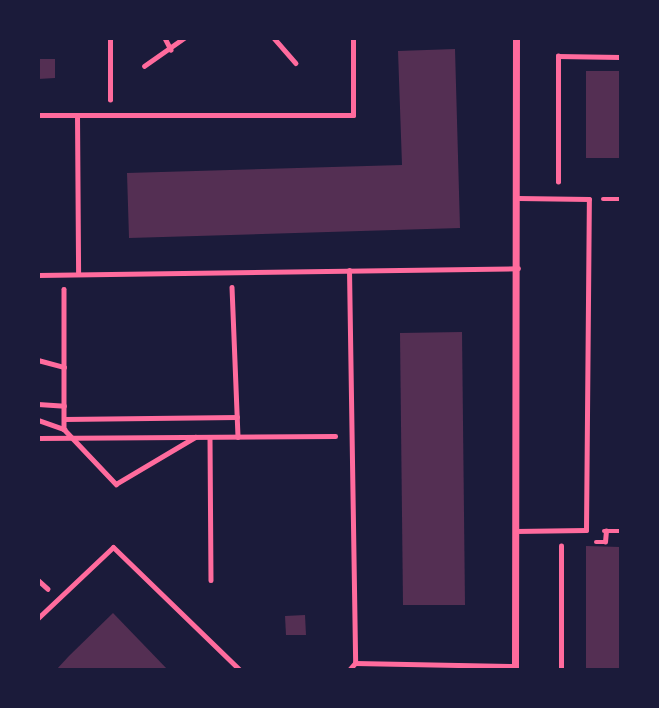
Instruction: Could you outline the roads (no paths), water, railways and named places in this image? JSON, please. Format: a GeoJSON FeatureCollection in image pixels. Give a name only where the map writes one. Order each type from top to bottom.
{"type":"FeatureCollection","features":[{"type":"Feature","properties":{"kind":"street"},"geometry":{"type":"LineString","coordinates":[[515,668],[519,268],[516,38]]}},
{"type":"Feature","properties":{"kind":"lane"},"geometry":{"type":"LineString","coordinates":[[38,115],[353,115],[352,38]]}},
{"type":"Feature","properties":{"kind":"lane"},"geometry":{"type":"LineString","coordinates":[[77,115],[78,274]]}},
{"type":"Feature","properties":{"kind":"lane"},"geometry":{"type":"LineString","coordinates":[[515,531],[586,530],[589,198],[518,198]]}},
{"type":"Feature","properties":{"kind":"lane"},"geometry":{"type":"LineString","coordinates":[[38,275],[519,268]]}},
{"type":"Feature","properties":{"kind":"lane"},"geometry":{"type":"LineString","coordinates":[[349,270],[355,663],[349,670]]}},
{"type":"Feature","properties":{"kind":"lane"},"geometry":{"type":"LineString","coordinates":[[38,618],[113,547],[240,670]]}},
{"type":"Feature","properties":{"kind":"lane"},"geometry":{"type":"LineString","coordinates":[[355,663],[515,668]]}}]}
